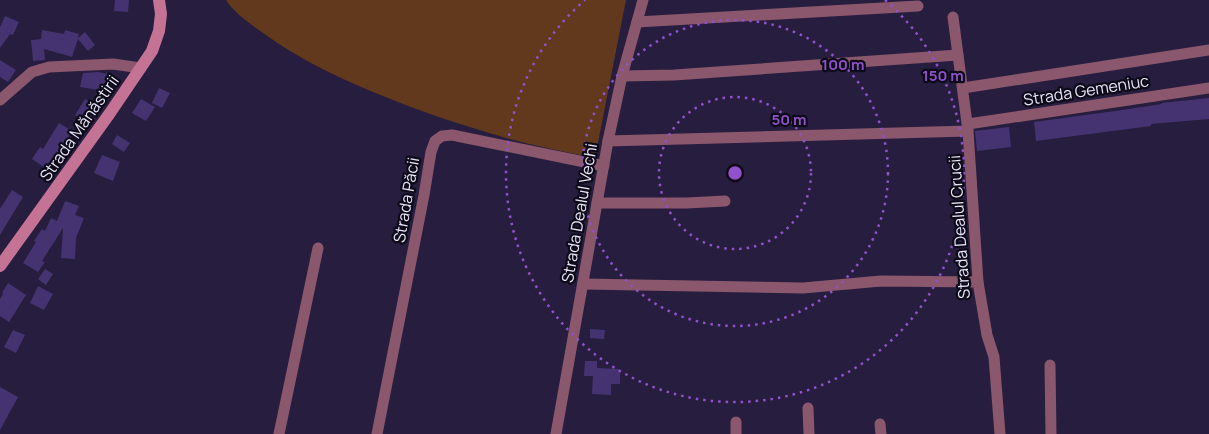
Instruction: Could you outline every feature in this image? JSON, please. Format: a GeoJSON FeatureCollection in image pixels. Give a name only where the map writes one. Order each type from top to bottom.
{"type":"FeatureCollection","features":[{"type":"Feature","properties":{"kind":"street","name":"Strada Mănăstirii"},"geometry":{"type":"LineString","coordinates":[[0,266],[152,51],[159,31],[161,14],[159,0]]}},
{"type":"Feature","properties":{"kind":"street","name":"Strada Dealul Vechi"},"geometry":{"type":"LineString","coordinates":[[556,434],[608,141],[622,76],[643,0]]}},
{"type":"Feature","properties":{"kind":"street"},"geometry":{"type":"LineString","coordinates":[[637,22],[918,6]]}},
{"type":"Feature","properties":{"kind":"street","name":"Strada Dealul Crucii"},"geometry":{"type":"LineString","coordinates":[[953,17],[968,127],[978,282],[986,335],[994,357],[1000,434]]}},
{"type":"Feature","properties":{"kind":"street"},"geometry":{"type":"LineString","coordinates":[[963,88],[1209,50]]}},
{"type":"Feature","properties":{"kind":"street"},"geometry":{"type":"LineString","coordinates":[[622,76],[674,75],[958,55]]}},
{"type":"Feature","properties":{"kind":"street"},"geometry":{"type":"LineString","coordinates":[[0,100],[32,72],[49,67],[113,64],[141,68]]}},
{"type":"Feature","properties":{"kind":"street","name":"Strada Gemeniuc"},"geometry":{"type":"LineString","coordinates":[[608,141],[968,127],[1209,88]]}},
{"type":"Feature","properties":{"kind":"street","name":"Strada Păcii"},"geometry":{"type":"LineString","coordinates":[[377,434],[431,152],[435,141],[442,136],[452,136],[604,166]]}},
{"type":"Feature","properties":{"kind":"street"},"geometry":{"type":"LineString","coordinates":[[597,203],[725,201]]}},
{"type":"Feature","properties":{"kind":"street"},"geometry":{"type":"LineString","coordinates":[[278,434],[318,248]]}},
{"type":"Feature","properties":{"kind":"street"},"geometry":{"type":"LineString","coordinates":[[583,284],[803,288],[881,281],[978,282]]}},
{"type":"Feature","properties":{"kind":"street"},"geometry":{"type":"LineString","coordinates":[[1050,365],[1051,434]]}},
{"type":"Feature","properties":{"kind":"street"},"geometry":{"type":"LineString","coordinates":[[808,408],[809,434]]}},
{"type":"Feature","properties":{"kind":"street"},"geometry":{"type":"LineString","coordinates":[[736,422],[736,434]]}},
{"type":"Feature","properties":{"kind":"shaded area"},"geometry":{"type":"Polygon","coordinates":[[[226,0],[626,0],[595,158],[528,144],[489,133],[389,99],[291,52],[255,28],[234,10],[226,0]]]}},
{"type":"Feature","properties":{"kind":"building"},"geometry":{"type":"Polygon","coordinates":[[[115,0],[129,0],[128,12],[114,11],[115,0]]]}},
{"type":"Feature","properties":{"kind":"building"},"geometry":{"type":"Polygon","coordinates":[[[5,16],[19,22],[13,35],[10,34],[0,48],[0,27],[5,16]]]}},
{"type":"Feature","properties":{"kind":"building"},"geometry":{"type":"Polygon","coordinates":[[[42,30],[64,34],[65,30],[79,34],[78,38],[85,32],[95,45],[88,51],[78,39],[72,57],[44,49],[45,60],[33,61],[31,40],[41,39],[42,30]]]}},
{"type":"Feature","properties":{"kind":"building"},"geometry":{"type":"Polygon","coordinates":[[[0,60],[16,70],[8,82],[0,77],[0,60]]]}},
{"type":"Feature","properties":{"kind":"building"},"geometry":{"type":"Polygon","coordinates":[[[98,72],[114,75],[111,92],[80,87],[83,73],[98,72]]]}},
{"type":"Feature","properties":{"kind":"building"},"geometry":{"type":"Polygon","coordinates":[[[159,88],[170,93],[162,108],[152,103],[159,88]]]}},
{"type":"Feature","properties":{"kind":"building"},"geometry":{"type":"Polygon","coordinates":[[[1209,98],[1209,119],[1151,124],[1151,126],[1036,141],[1034,122],[1161,103],[1209,98]]]}},
{"type":"Feature","properties":{"kind":"building"},"geometry":{"type":"Polygon","coordinates":[[[85,99],[101,109],[91,125],[75,115],[85,99]]]}},
{"type":"Feature","properties":{"kind":"building"},"geometry":{"type":"Polygon","coordinates":[[[141,99],[155,107],[146,121],[132,113],[141,99]]]}},
{"type":"Feature","properties":{"kind":"building"},"geometry":{"type":"Polygon","coordinates":[[[59,123],[72,131],[48,170],[32,159],[40,147],[43,149],[59,123]]]}},
{"type":"Feature","properties":{"kind":"building"},"geometry":{"type":"Polygon","coordinates":[[[1009,127],[1011,147],[977,151],[975,131],[1009,127]]]}},
{"type":"Feature","properties":{"kind":"building"},"geometry":{"type":"Polygon","coordinates":[[[117,135],[130,143],[124,152],[112,144],[117,135]]]}},
{"type":"Feature","properties":{"kind":"building"},"geometry":{"type":"Polygon","coordinates":[[[102,155],[120,162],[113,181],[94,173],[102,155]]]}},
{"type":"Feature","properties":{"kind":"building"},"geometry":{"type":"Polygon","coordinates":[[[12,190],[23,197],[0,235],[0,209],[12,190]]]}},
{"type":"Feature","properties":{"kind":"building"},"geometry":{"type":"Polygon","coordinates":[[[65,201],[79,206],[75,215],[84,218],[76,238],[75,259],[61,258],[63,228],[42,261],[45,262],[38,272],[23,263],[42,229],[45,231],[51,218],[57,221],[65,201]]]}},
{"type":"Feature","properties":{"kind":"building"},"geometry":{"type":"Polygon","coordinates":[[[45,269],[53,274],[46,285],[38,279],[45,269]]]}},
{"type":"Feature","properties":{"kind":"building"},"geometry":{"type":"Polygon","coordinates":[[[8,283],[26,295],[9,322],[0,316],[0,299],[8,283]]]}},
{"type":"Feature","properties":{"kind":"building"},"geometry":{"type":"Polygon","coordinates":[[[38,286],[53,294],[44,310],[30,303],[38,286]]]}},
{"type":"Feature","properties":{"kind":"building"},"geometry":{"type":"Polygon","coordinates":[[[590,329],[605,330],[604,339],[590,338],[590,329]]]}},
{"type":"Feature","properties":{"kind":"building"},"geometry":{"type":"Polygon","coordinates":[[[13,330],[25,335],[16,353],[4,347],[13,330]]]}},
{"type":"Feature","properties":{"kind":"building"},"geometry":{"type":"Polygon","coordinates":[[[585,361],[597,361],[597,368],[620,369],[620,384],[611,384],[611,395],[592,394],[593,376],[584,376],[585,361]]]}},
{"type":"Feature","properties":{"kind":"building"},"geometry":{"type":"Polygon","coordinates":[[[0,387],[18,397],[0,430],[0,387]]]}}]}
